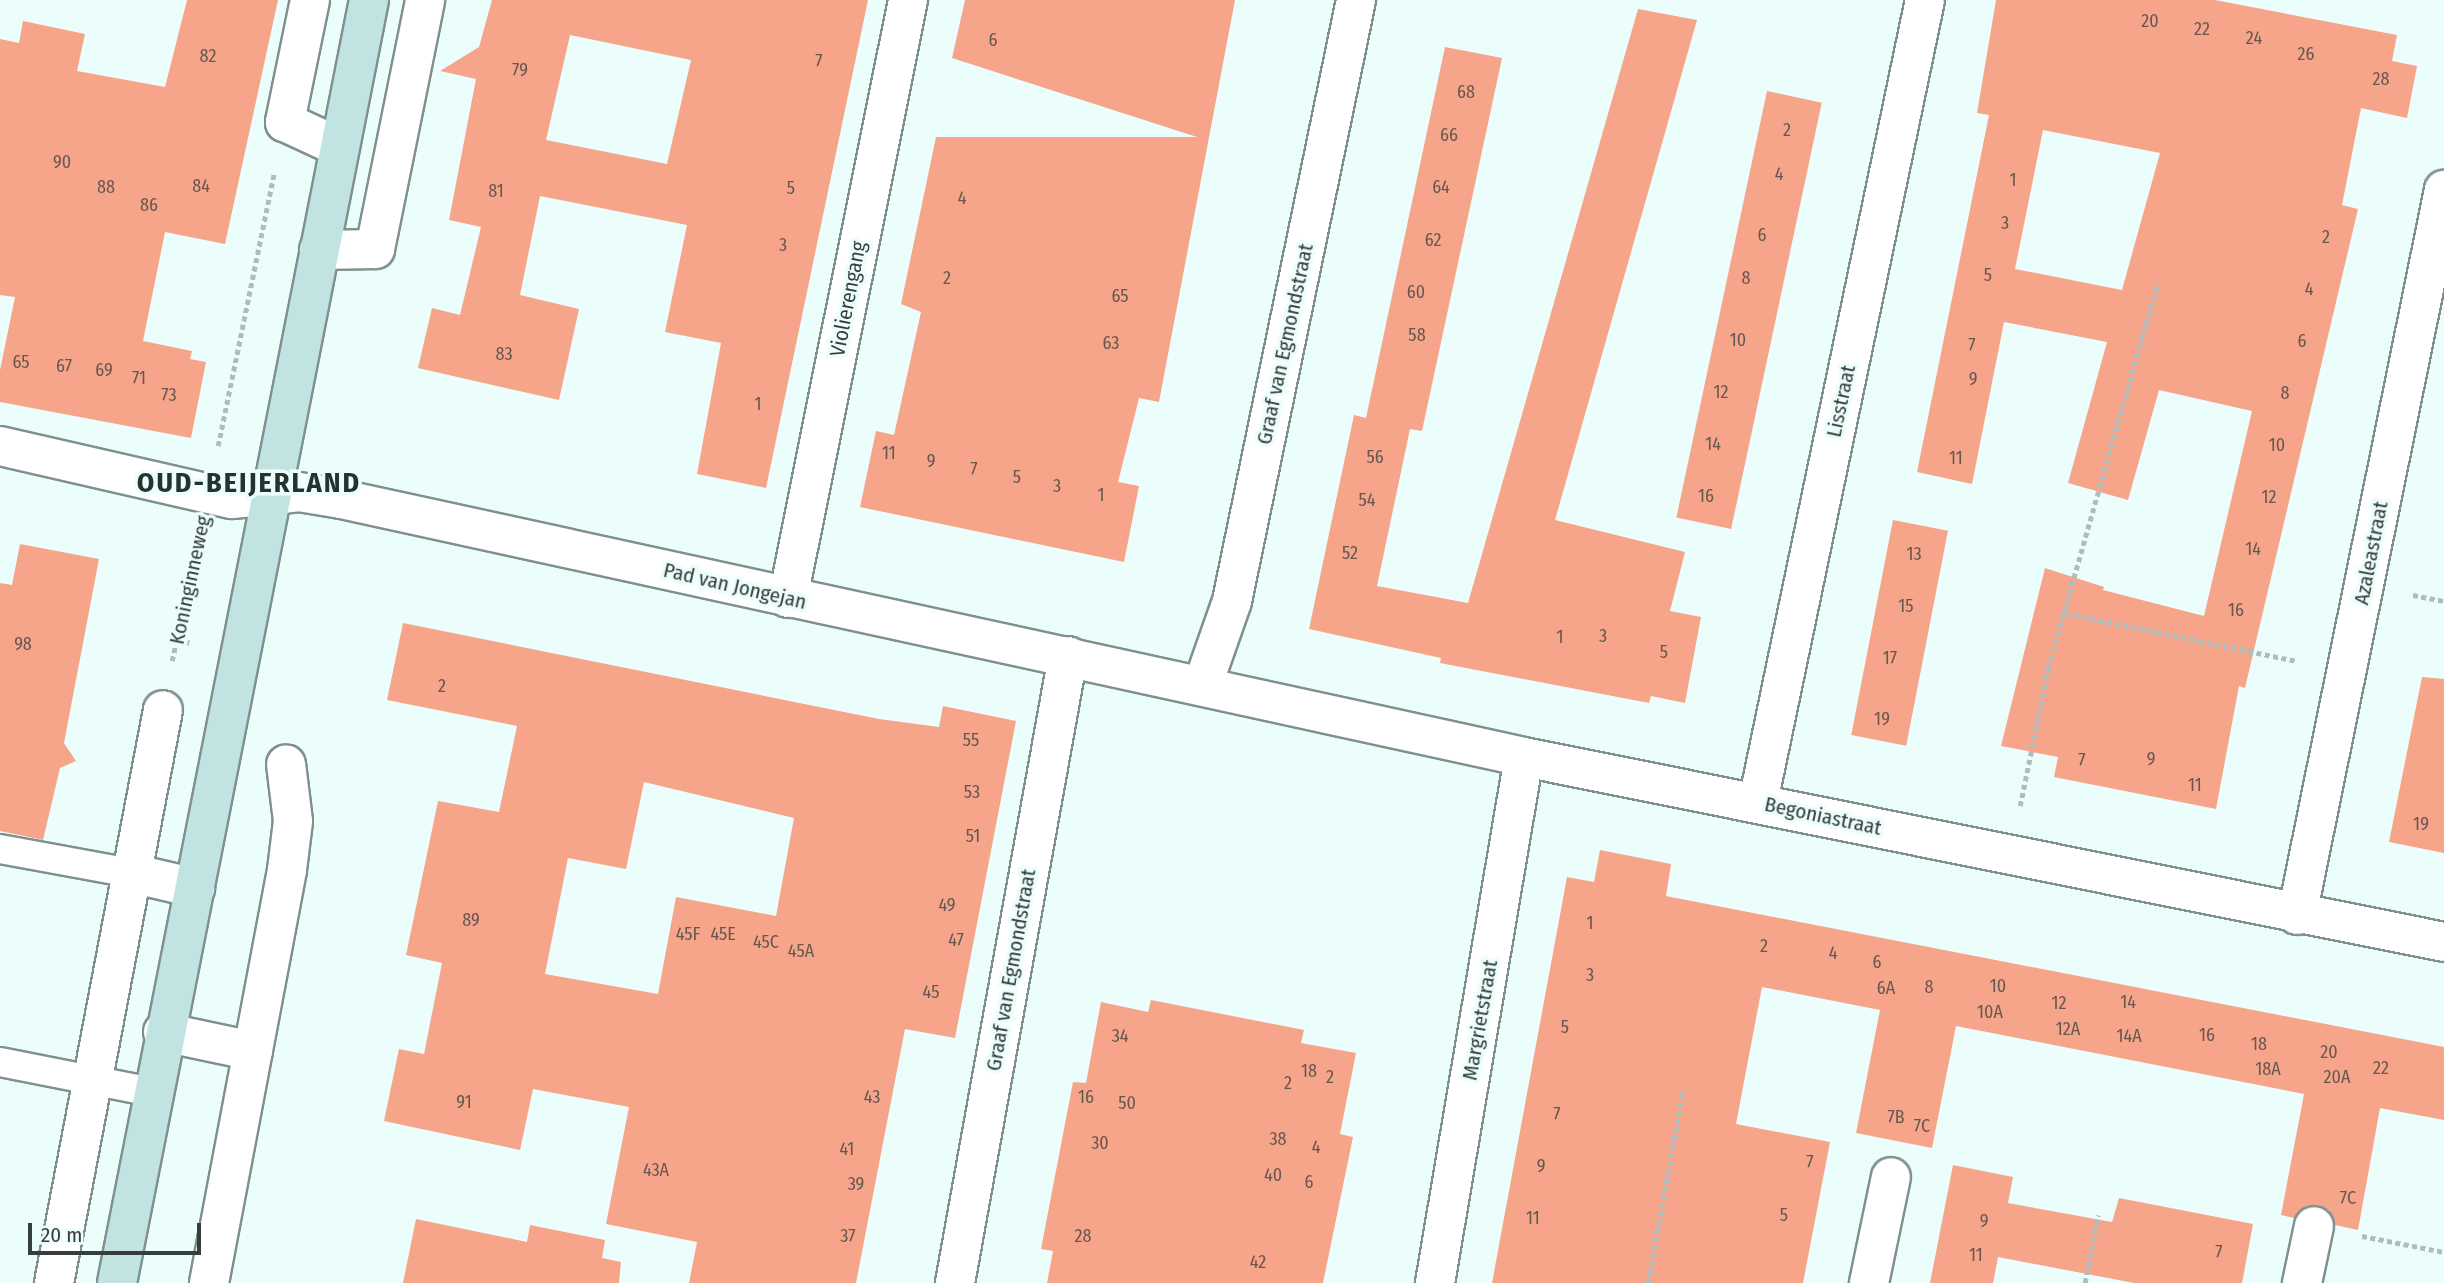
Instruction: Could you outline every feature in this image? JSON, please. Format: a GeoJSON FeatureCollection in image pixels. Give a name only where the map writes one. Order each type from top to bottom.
{"type":"FeatureCollection","features":[{"type":"Feature","properties":{"kind":"main road"},"geometry":{"type":"LineString","coordinates":[[117,1283],[163,1032],[195,888],[268,496],[369,0]]}},
{"type":"Feature","properties":{"kind":"street"},"geometry":{"type":"LineString","coordinates":[[310,0],[285,122],[340,147]]}},
{"type":"Feature","properties":{"kind":"street"},"geometry":{"type":"LineString","coordinates":[[318,250],[375,249],[425,0]]}},
{"type":"Feature","properties":{"kind":"street","name":"Violierengang"},"geometry":{"type":"LineString","coordinates":[[788,598],[908,0]]}},
{"type":"Feature","properties":{"kind":"street","name":"Graaf van Egmondstraat"},"geometry":{"type":"LineString","coordinates":[[1203,684],[1232,601],[1356,0]]}},
{"type":"Feature","properties":{"kind":"street","name":"Lisstraat"},"geometry":{"type":"LineString","coordinates":[[1758,802],[1924,0]]}},
{"type":"Feature","properties":{"kind":"street","name":"Azaleastraat"},"geometry":{"type":"LineString","coordinates":[[2297,915],[2444,190]]}},
{"type":"Feature","properties":{"kind":"street","name":"Pad van Jongejan"},"geometry":{"type":"LineString","coordinates":[[0,446],[232,499],[299,492],[333,498],[788,598],[1203,684]]}},
{"type":"Feature","properties":{"kind":"street","name":"Graaf van Egmondstraat"},"geometry":{"type":"LineString","coordinates":[[955,1283],[1068,656]]}},
{"type":"Feature","properties":{"kind":"street","name":"Begoniastraat"},"geometry":{"type":"LineString","coordinates":[[1203,684],[1524,757],[1758,802],[2297,915],[2444,942]]}},
{"type":"Feature","properties":{"kind":"street"},"geometry":{"type":"LineString","coordinates":[[54,1283],[163,710]]}},
{"type":"Feature","properties":{"kind":"street","name":"Margrietstraat"},"geometry":{"type":"LineString","coordinates":[[1435,1283],[1524,757]]}},
{"type":"Feature","properties":{"kind":"street"},"geometry":{"type":"LineString","coordinates":[[209,1283],[291,834],[286,764]]}},
{"type":"Feature","properties":{"kind":"street"},"geometry":{"type":"LineString","coordinates":[[131,873],[195,888]]}},
{"type":"Feature","properties":{"kind":"street"},"geometry":{"type":"LineString","coordinates":[[163,1032],[253,1051]]}},
{"type":"Feature","properties":{"kind":"street"},"geometry":{"type":"LineString","coordinates":[[1869,1283],[1891,1177]]}},
{"type":"Feature","properties":{"kind":"street"},"geometry":{"type":"LineString","coordinates":[[2302,1283],[2314,1226]]}},
{"type":"Feature","properties":{"kind":"lane"},"geometry":{"type":"LineString","coordinates":[[0,849],[131,873]]}},
{"type":"Feature","properties":{"kind":"lane"},"geometry":{"type":"LineString","coordinates":[[0,1062],[152,1092]]}},
{"type":"Feature","properties":{"kind":"path","name":"Koninginneweg"},"geometry":{"type":"LineString","coordinates":[[163,710],[285,122]]}},
{"type":"Feature","properties":{"kind":"path"},"geometry":{"type":"LineString","coordinates":[[2010,855],[2048,668],[2158,281]]}},
{"type":"Feature","properties":{"kind":"path"},"geometry":{"type":"LineString","coordinates":[[2065,613],[2346,672]]}},
{"type":"Feature","properties":{"kind":"path"},"geometry":{"type":"LineString","coordinates":[[1648,1283],[1684,1089]]}},
{"type":"Feature","properties":{"kind":"path"},"geometry":{"type":"LineString","coordinates":[[2085,1283],[2098,1215]]}},
{"type":"Feature","properties":{"kind":"path"},"geometry":{"type":"LineString","coordinates":[[2314,1226],[2444,1252]]}},
{"type":"Feature","properties":{"kind":"building"},"geometry":{"type":"Polygon","coordinates":[[[187,0],[278,0],[225,244],[165,232],[143,341],[192,351],[190,359],[206,362],[191,438],[0,402],[0,370],[15,297],[0,295],[0,39],[19,43],[23,21],[85,34],[77,71],[165,87],[187,0]]]}},
{"type":"Feature","properties":{"kind":"building"},"geometry":{"type":"Polygon","coordinates":[[[492,0],[868,0],[766,488],[697,474],[721,343],[665,332],[687,225],[540,196],[520,295],[579,309],[559,400],[418,368],[432,308],[460,315],[481,227],[449,220],[476,79],[440,71],[479,47],[492,0]],[[570,35],[546,140],[667,164],[691,60],[570,35]]]}},
{"type":"Feature","properties":{"kind":"building"},"geometry":{"type":"Polygon","coordinates":[[[965,0],[1235,0],[1159,402],[1139,398],[1118,482],[1139,486],[1124,562],[860,507],[876,431],[894,435],[921,312],[901,304],[936,137],[1197,137],[952,58],[965,0]]]}},
{"type":"Feature","properties":{"kind":"building"},"geometry":{"type":"Polygon","coordinates":[[[1996,0],[2215,0],[2397,35],[2392,61],[2417,66],[2407,118],[2361,108],[2342,205],[2358,209],[2245,688],[2239,686],[2216,809],[2054,777],[2058,757],[2001,746],[2045,568],[2104,587],[2103,590],[2204,616],[2252,411],[2159,390],[2128,500],[2068,483],[2107,342],[2004,322],[1972,484],[1917,472],[1989,115],[1977,113],[1996,0]],[[2043,130],[2015,269],[2122,290],[2160,153],[2043,130]]]}},
{"type":"Feature","properties":{"kind":"building"},"geometry":{"type":"Polygon","coordinates":[[[1638,9],[1697,20],[1555,520],[1685,552],[1670,611],[1701,617],[1685,703],[1651,696],[1649,703],[1440,663],[1441,658],[1309,629],[1354,415],[1366,418],[1445,47],[1502,58],[1422,431],[1410,429],[1377,586],[1468,603],[1638,9]]]}},
{"type":"Feature","properties":{"kind":"building"},"geometry":{"type":"Polygon","coordinates":[[[1767,91],[1822,103],[1731,529],[1676,517],[1767,91]]]}},
{"type":"Feature","properties":{"kind":"building"},"geometry":{"type":"Polygon","coordinates":[[[1893,520],[1948,531],[1906,746],[1851,735],[1893,520]]]}},
{"type":"Feature","properties":{"kind":"building"},"geometry":{"type":"Polygon","coordinates":[[[20,544],[99,559],[64,743],[76,761],[60,768],[43,840],[0,831],[0,583],[12,585],[20,544]]]}},
{"type":"Feature","properties":{"kind":"building"},"geometry":{"type":"Polygon","coordinates":[[[403,623],[879,719],[939,727],[943,706],[1016,721],[955,1038],[905,1029],[856,1283],[689,1283],[697,1242],[606,1224],[629,1107],[533,1089],[520,1150],[384,1121],[399,1049],[424,1054],[442,963],[406,955],[438,801],[499,812],[517,726],[387,700],[403,623]],[[644,782],[626,869],[568,858],[545,974],[658,994],[676,897],[776,916],[794,818],[644,782]]]}},
{"type":"Feature","properties":{"kind":"building"},"geometry":{"type":"Polygon","coordinates":[[[2422,677],[2444,679],[2444,853],[2389,842],[2422,677]]]}},
{"type":"Feature","properties":{"kind":"building"},"geometry":{"type":"Polygon","coordinates":[[[1600,850],[1671,864],[1666,896],[2444,1047],[2444,1120],[2380,1108],[2358,1230],[2335,1225],[2329,1210],[2318,1205],[2307,1206],[2294,1218],[2281,1215],[2304,1094],[1956,1026],[1932,1148],[1856,1133],[1880,1010],[1762,987],[1736,1124],[1830,1142],[1803,1283],[1492,1283],[1567,877],[1594,882],[1600,850]]]}},
{"type":"Feature","properties":{"kind":"building"},"geometry":{"type":"Polygon","coordinates":[[[1151,1000],[1304,1030],[1301,1043],[1356,1053],[1340,1134],[1353,1137],[1323,1283],[1047,1283],[1053,1251],[1041,1249],[1073,1082],[1086,1083],[1101,1002],[1148,1012],[1151,1000]]]}},
{"type":"Feature","properties":{"kind":"building"},"geometry":{"type":"Polygon","coordinates":[[[1953,1165],[2013,1177],[2008,1203],[2112,1222],[2119,1198],[2253,1224],[2242,1283],[2134,1283],[1998,1257],[1993,1283],[1930,1283],[1953,1165]]]}},
{"type":"Feature","properties":{"kind":"building"},"geometry":{"type":"Polygon","coordinates":[[[416,1219],[527,1242],[530,1225],[605,1240],[602,1258],[621,1262],[619,1283],[403,1283],[416,1219]]]}},
{"type":"Feature","properties":{"kind":"district","name":"OUD-BEIJERLAND"},"geometry":{"type":"Point","coordinates":[249,483]}}]}
